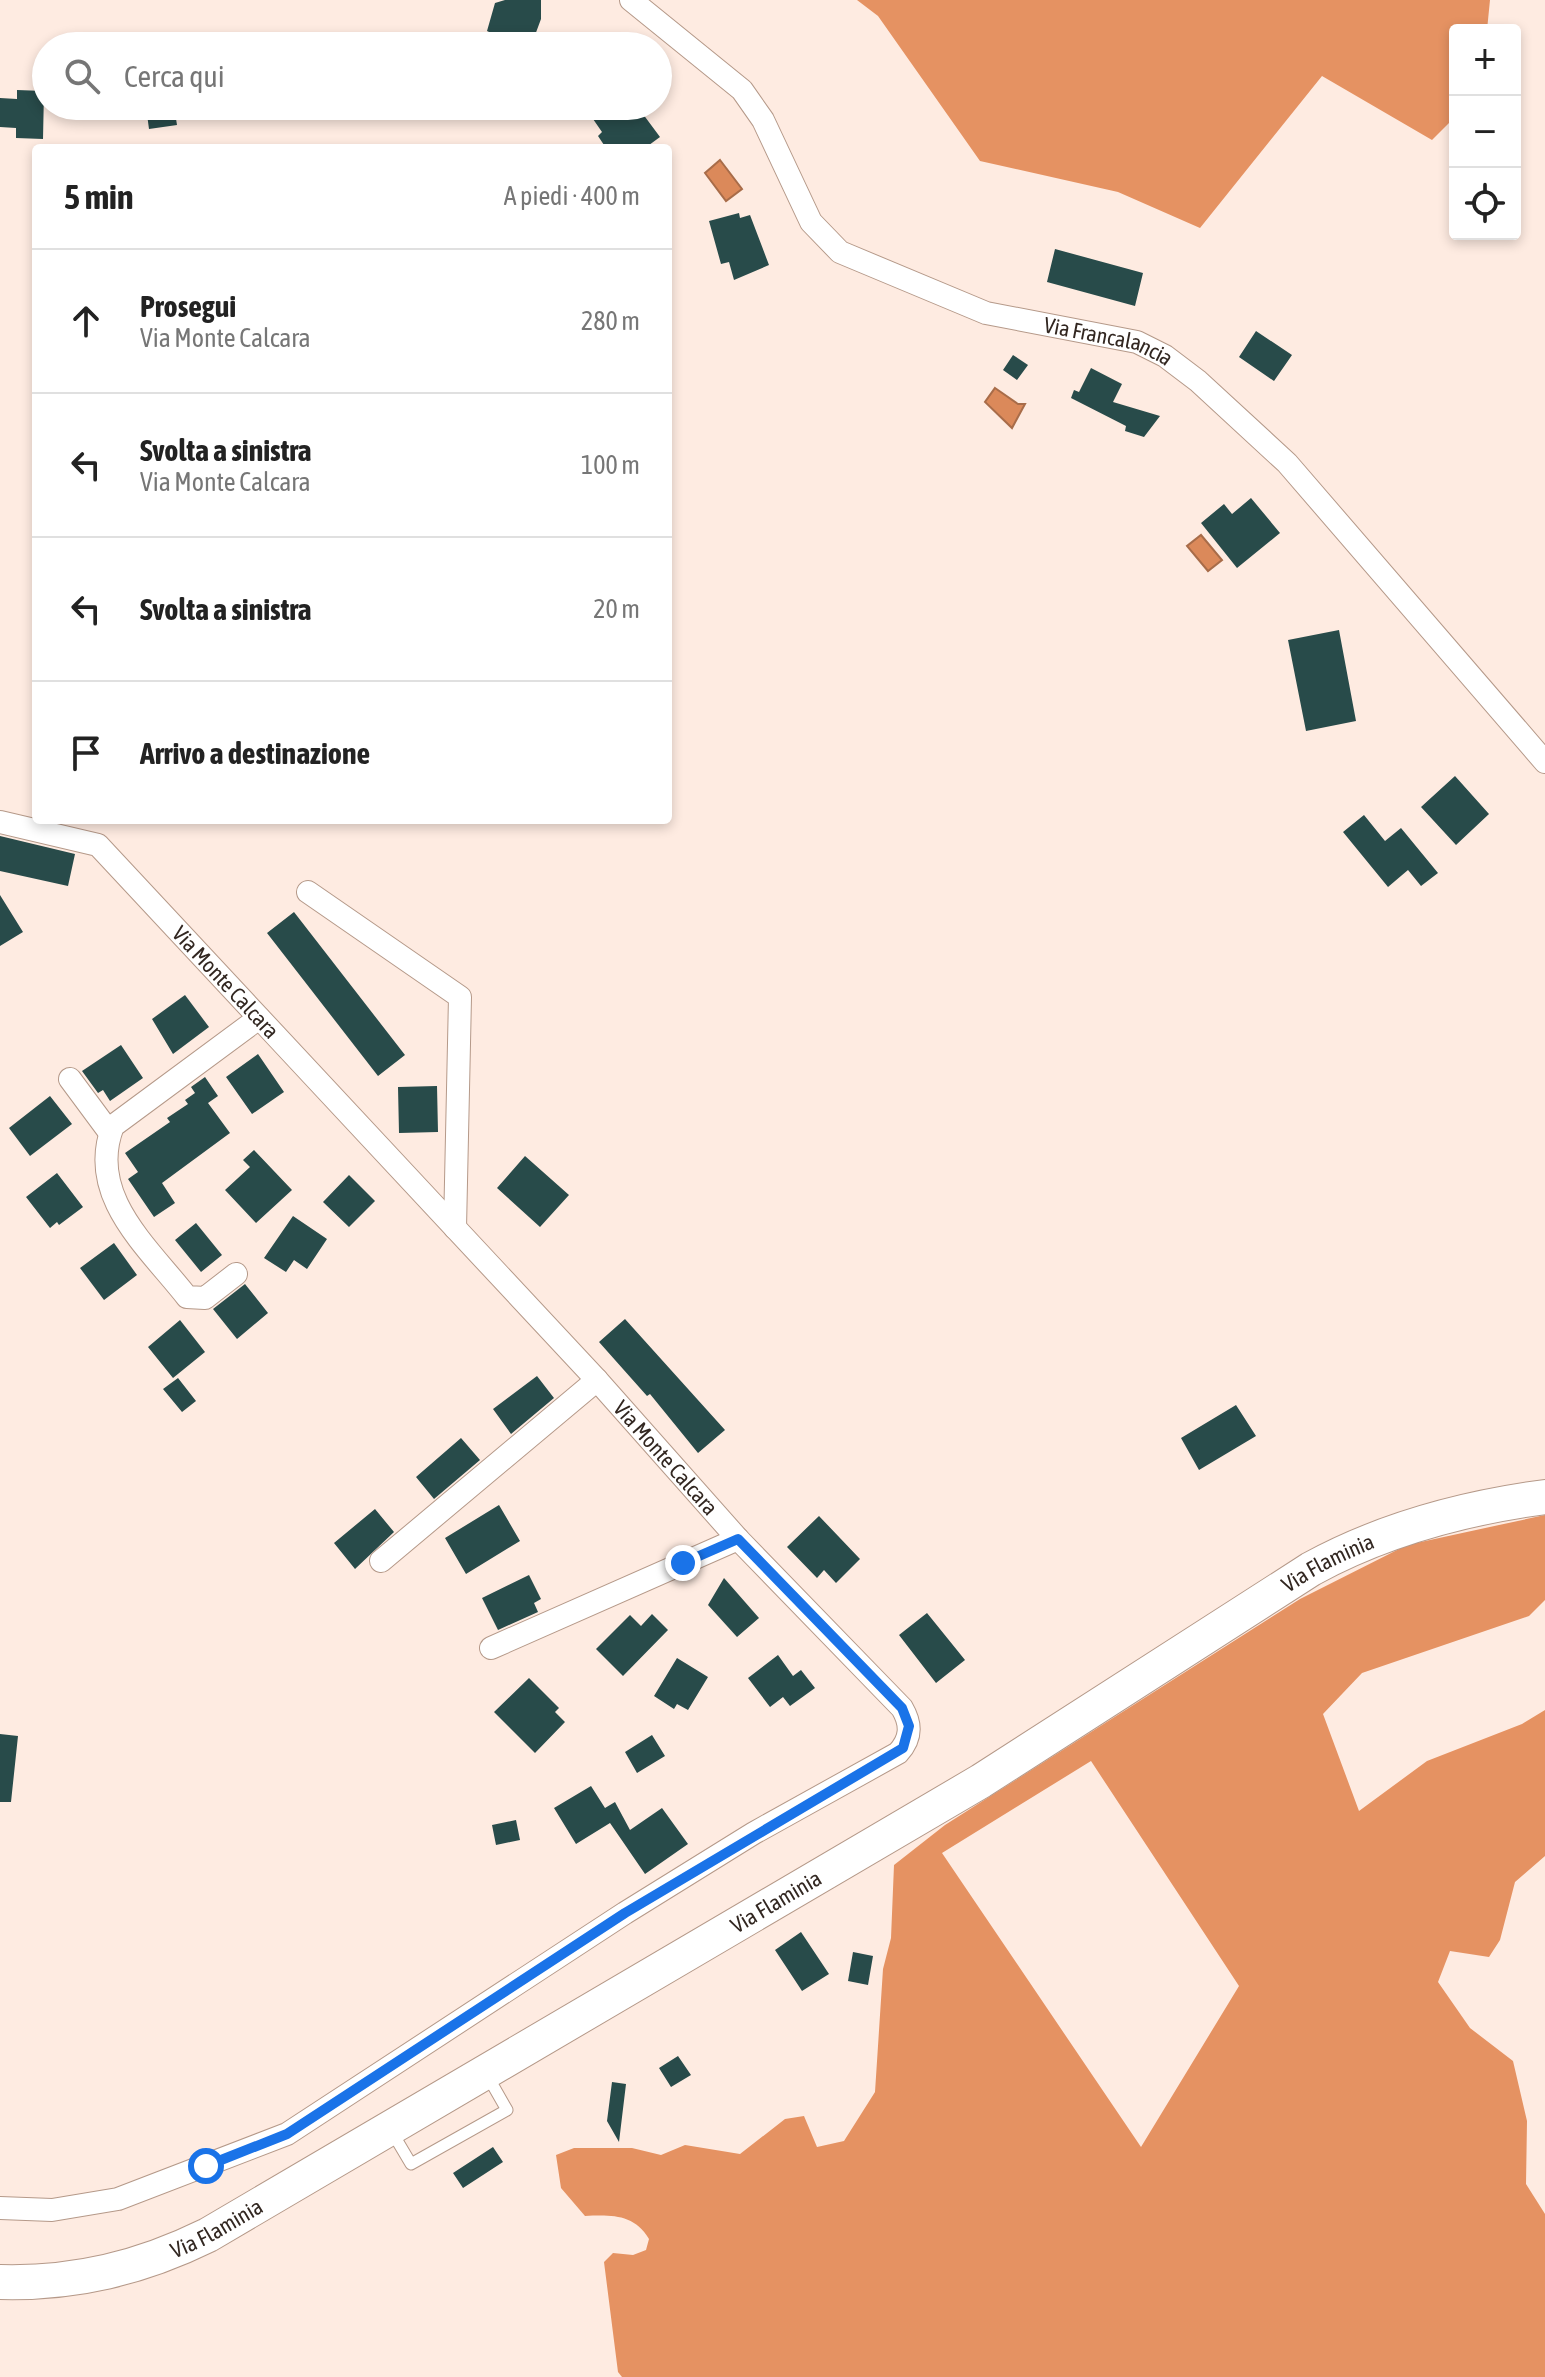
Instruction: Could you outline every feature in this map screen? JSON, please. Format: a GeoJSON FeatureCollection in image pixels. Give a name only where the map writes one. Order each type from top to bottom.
{"type":"FeatureCollection","features":[{"type":"Feature","properties":{"kind":"main road","name":"Via Flaminia"},"geometry":{"type":"LineString","coordinates":[[0,2282],[86,2278],[173,2252],[219,2229],[992,1774],[1280,1588],[1339,1554],[1436,1518],[1545,1497]]}},
{"type":"Feature","properties":{"kind":"street","name":"Via Francalancia"},"geometry":{"type":"LineString","coordinates":[[631,0],[670,32]]}},
{"type":"Feature","properties":{"kind":"street","name":"Via Francalancia"},"geometry":{"type":"LineString","coordinates":[[672,33],[742,90],[763,120],[811,222],[840,252],[986,313],[1137,342],[1165,356],[1198,381],[1287,463],[1545,762]]}},
{"type":"Feature","properties":{"kind":"street","name":"Via Monte Calcara"},"geometry":{"type":"LineString","coordinates":[[0,822],[98,845],[597,1380],[738,1539],[902,1708],[909,1733],[898,1753],[754,1833],[625,1913],[287,2134],[118,2199],[52,2210],[0,2208]]}},
{"type":"Feature","properties":{"kind":"street"},"geometry":{"type":"LineString","coordinates":[[308,892],[460,997],[455,1228]]}},
{"type":"Feature","properties":{"kind":"street"},"geometry":{"type":"LineString","coordinates":[[236,1274],[205,1298],[187,1297],[114,1204],[104,1166],[104,1147],[113,1126],[259,1018]]}},
{"type":"Feature","properties":{"kind":"street"},"geometry":{"type":"LineString","coordinates":[[70,1079],[110,1133]]}},
{"type":"Feature","properties":{"kind":"street"},"geometry":{"type":"LineString","coordinates":[[381,1561],[597,1380]]}},
{"type":"Feature","properties":{"kind":"street"},"geometry":{"type":"LineString","coordinates":[[491,1648],[738,1539]]}},
{"type":"Feature","properties":{"kind":"shaded area"},"geometry":{"type":"Polygon","coordinates":[[[857,0],[1490,0],[1488,24],[1449,24],[1449,123],[1432,140],[1322,76],[1200,228],[1118,192],[980,161],[878,16],[857,0]]]}},
{"type":"Feature","properties":{"kind":"shaded area"},"geometry":{"type":"Polygon","coordinates":[[[720,160],[742,189],[726,201],[705,173],[720,160]]]}},
{"type":"Feature","properties":{"kind":"shaded area"},"geometry":{"type":"Polygon","coordinates":[[[995,388],[1018,404],[1025,404],[1012,428],[985,402],[995,388]]]}},
{"type":"Feature","properties":{"kind":"shaded area"},"geometry":{"type":"Polygon","coordinates":[[[1201,535],[1222,560],[1208,571],[1187,546],[1201,535]]]}},
{"type":"Feature","properties":{"kind":"shaded area"},"geometry":{"type":"Polygon","coordinates":[[[1545,1515],[1545,1600],[1529,1616],[1362,1673],[1323,1714],[1359,1811],[1427,1761],[1522,1724],[1545,1710],[1545,1856],[1515,1882],[1500,1940],[1489,1957],[1450,1951],[1438,1982],[1470,2028],[1513,2061],[1527,2121],[1526,2184],[1545,2214],[1545,2377],[622,2377],[618,2372],[604,2262],[613,2253],[633,2255],[646,2250],[649,2239],[629,2220],[613,2216],[585,2216],[561,2188],[556,2155],[574,2148],[632,2148],[661,2155],[685,2145],[740,2154],[785,2119],[804,2116],[817,2147],[844,2141],[875,2092],[883,1969],[891,1938],[894,1865],[945,1825],[1300,1599],[1407,1545],[1545,1515]],[[1091,1761],[942,1853],[1141,2147],[1239,1986],[1091,1761]]]}},
{"type":"Feature","properties":{"kind":"building"},"geometry":{"type":"Polygon","coordinates":[[[541,0],[541,19],[536,32],[487,31],[495,3],[541,0]]]}},
{"type":"Feature","properties":{"kind":"building"},"geometry":{"type":"Polygon","coordinates":[[[17,90],[32,91],[32,120],[43,120],[43,139],[16,138],[16,128],[0,127],[0,98],[17,99],[17,90]]]}},
{"type":"Feature","properties":{"kind":"building"},"geometry":{"type":"Polygon","coordinates":[[[148,120],[176,120],[177,125],[149,129],[148,120]]]}},
{"type":"Feature","properties":{"kind":"building"},"geometry":{"type":"Polygon","coordinates":[[[594,120],[647,120],[660,137],[650,144],[603,144],[598,136],[602,132],[594,120]]]}},
{"type":"Feature","properties":{"kind":"building"},"geometry":{"type":"Polygon","coordinates":[[[739,213],[740,218],[750,215],[769,265],[734,280],[729,262],[721,264],[709,221],[739,213]]]}},
{"type":"Feature","properties":{"kind":"building"},"geometry":{"type":"Polygon","coordinates":[[[1055,249],[1143,273],[1135,306],[1047,282],[1055,249]]]}},
{"type":"Feature","properties":{"kind":"building"},"geometry":{"type":"Polygon","coordinates":[[[1256,331],[1292,355],[1274,381],[1239,357],[1256,331]]]}},
{"type":"Feature","properties":{"kind":"building"},"geometry":{"type":"Polygon","coordinates":[[[1013,355],[1028,365],[1017,380],[1003,370],[1013,355]]]}},
{"type":"Feature","properties":{"kind":"building"},"geometry":{"type":"Polygon","coordinates":[[[1091,368],[1122,384],[1113,402],[1160,416],[1144,437],[1125,431],[1126,426],[1071,398],[1074,390],[1079,392],[1091,368]]]}},
{"type":"Feature","properties":{"kind":"building"},"geometry":{"type":"Polygon","coordinates":[[[1251,498],[1280,533],[1237,568],[1201,523],[1224,504],[1232,514],[1251,498]]]}},
{"type":"Feature","properties":{"kind":"building"},"geometry":{"type":"Polygon","coordinates":[[[1339,630],[1356,721],[1306,731],[1288,640],[1339,630]]]}},
{"type":"Feature","properties":{"kind":"building"},"geometry":{"type":"Polygon","coordinates":[[[1455,776],[1489,814],[1456,845],[1421,807],[1455,776]]]}},
{"type":"Feature","properties":{"kind":"building"},"geometry":{"type":"Polygon","coordinates":[[[1364,815],[1385,841],[1401,828],[1438,873],[1421,886],[1408,870],[1388,887],[1343,832],[1364,815]]]}},
{"type":"Feature","properties":{"kind":"building"},"geometry":{"type":"Polygon","coordinates":[[[0,836],[75,854],[68,886],[0,871],[0,836]]]}},
{"type":"Feature","properties":{"kind":"building"},"geometry":{"type":"Polygon","coordinates":[[[0,895],[23,932],[0,946],[0,895]]]}},
{"type":"Feature","properties":{"kind":"building"},"geometry":{"type":"Polygon","coordinates":[[[294,912],[405,1055],[378,1076],[267,933],[294,912]]]}},
{"type":"Feature","properties":{"kind":"building"},"geometry":{"type":"Polygon","coordinates":[[[185,995],[209,1027],[173,1054],[152,1019],[185,995]]]}},
{"type":"Feature","properties":{"kind":"building"},"geometry":{"type":"Polygon","coordinates":[[[121,1045],[143,1078],[110,1101],[103,1090],[98,1093],[82,1071],[121,1045]]]}},
{"type":"Feature","properties":{"kind":"building"},"geometry":{"type":"Polygon","coordinates":[[[258,1054],[284,1092],[252,1114],[226,1077],[258,1054]]]}},
{"type":"Feature","properties":{"kind":"building"},"geometry":{"type":"Polygon","coordinates":[[[205,1077],[218,1096],[208,1103],[230,1133],[162,1183],[175,1203],[154,1217],[128,1179],[138,1172],[125,1153],[170,1122],[167,1118],[188,1104],[185,1100],[195,1093],[191,1087],[205,1077]]]}},
{"type":"Feature","properties":{"kind":"building"},"geometry":{"type":"Polygon","coordinates":[[[437,1086],[438,1132],[399,1133],[398,1087],[437,1086]]]}},
{"type":"Feature","properties":{"kind":"building"},"geometry":{"type":"Polygon","coordinates":[[[50,1096],[72,1124],[30,1156],[9,1128],[50,1096]]]}},
{"type":"Feature","properties":{"kind":"building"},"geometry":{"type":"Polygon","coordinates":[[[254,1150],[292,1190],[256,1223],[225,1190],[250,1167],[243,1160],[254,1150]]]}},
{"type":"Feature","properties":{"kind":"building"},"geometry":{"type":"Polygon","coordinates":[[[525,1156],[569,1195],[540,1227],[497,1188],[525,1156]]]}},
{"type":"Feature","properties":{"kind":"building"},"geometry":{"type":"Polygon","coordinates":[[[57,1173],[83,1207],[50,1228],[26,1197],[57,1173]]]}},
{"type":"Feature","properties":{"kind":"building"},"geometry":{"type":"Polygon","coordinates":[[[349,1175],[375,1201],[349,1227],[323,1202],[349,1175]]]}},
{"type":"Feature","properties":{"kind":"building"},"geometry":{"type":"Polygon","coordinates":[[[293,1216],[327,1239],[307,1269],[294,1260],[286,1272],[264,1258],[293,1216]]]}},
{"type":"Feature","properties":{"kind":"building"},"geometry":{"type":"Polygon","coordinates":[[[196,1223],[222,1255],[201,1272],[175,1240],[196,1223]]]}},
{"type":"Feature","properties":{"kind":"building"},"geometry":{"type":"Polygon","coordinates":[[[114,1243],[137,1275],[104,1300],[80,1268],[114,1243]]]}},
{"type":"Feature","properties":{"kind":"building"},"geometry":{"type":"Polygon","coordinates":[[[245,1284],[268,1313],[237,1339],[213,1309],[245,1284]]]}},
{"type":"Feature","properties":{"kind":"building"},"geometry":{"type":"Polygon","coordinates":[[[625,1319],[725,1430],[698,1453],[650,1394],[647,1396],[599,1342],[625,1319]]]}},
{"type":"Feature","properties":{"kind":"building"},"geometry":{"type":"Polygon","coordinates":[[[180,1320],[205,1352],[173,1378],[148,1347],[180,1320]]]}},
{"type":"Feature","properties":{"kind":"building"},"geometry":{"type":"Polygon","coordinates":[[[537,1376],[554,1398],[511,1434],[493,1409],[537,1376]]]}},
{"type":"Feature","properties":{"kind":"building"},"geometry":{"type":"Polygon","coordinates":[[[178,1378],[196,1401],[182,1412],[163,1389],[178,1378]]]}},
{"type":"Feature","properties":{"kind":"building"},"geometry":{"type":"Polygon","coordinates":[[[1236,1405],[1256,1436],[1199,1470],[1181,1438],[1236,1405]]]}},
{"type":"Feature","properties":{"kind":"building"},"geometry":{"type":"Polygon","coordinates":[[[461,1438],[480,1460],[434,1499],[416,1477],[461,1438]]]}},
{"type":"Feature","properties":{"kind":"building"},"geometry":{"type":"Polygon","coordinates":[[[499,1505],[520,1541],[466,1574],[445,1538],[499,1505]]]}},
{"type":"Feature","properties":{"kind":"building"},"geometry":{"type":"Polygon","coordinates":[[[375,1509],[394,1532],[355,1569],[334,1543],[375,1509]]]}},
{"type":"Feature","properties":{"kind":"building"},"geometry":{"type":"Polygon","coordinates":[[[819,1516],[860,1559],[836,1583],[824,1570],[817,1578],[787,1547],[819,1516]]]}},
{"type":"Feature","properties":{"kind":"building"},"geometry":{"type":"Polygon","coordinates":[[[529,1575],[541,1599],[534,1603],[538,1612],[498,1630],[482,1598],[529,1575]]]}},
{"type":"Feature","properties":{"kind":"building"},"geometry":{"type":"Polygon","coordinates":[[[724,1578],[759,1618],[737,1637],[708,1605],[724,1578]]]}},
{"type":"Feature","properties":{"kind":"building"},"geometry":{"type":"Polygon","coordinates":[[[927,1613],[965,1660],[936,1683],[899,1635],[927,1613]]]}},
{"type":"Feature","properties":{"kind":"building"},"geometry":{"type":"Polygon","coordinates":[[[652,1614],[668,1630],[623,1676],[596,1649],[630,1615],[641,1626],[652,1614]]]}},
{"type":"Feature","properties":{"kind":"building"},"geometry":{"type":"Polygon","coordinates":[[[778,1655],[793,1676],[801,1670],[815,1688],[790,1706],[783,1697],[770,1707],[748,1678],[778,1655]]]}},
{"type":"Feature","properties":{"kind":"building"},"geometry":{"type":"Polygon","coordinates":[[[677,1658],[708,1677],[688,1710],[677,1704],[674,1709],[654,1696],[677,1658]]]}},
{"type":"Feature","properties":{"kind":"building"},"geometry":{"type":"Polygon","coordinates":[[[529,1678],[559,1708],[555,1712],[565,1722],[535,1753],[494,1712],[529,1678]]]}},
{"type":"Feature","properties":{"kind":"building"},"geometry":{"type":"Polygon","coordinates":[[[0,1734],[18,1736],[11,1802],[0,1802],[0,1734]]]}},
{"type":"Feature","properties":{"kind":"building"},"geometry":{"type":"Polygon","coordinates":[[[652,1735],[665,1756],[637,1773],[625,1752],[652,1735]]]}},
{"type":"Feature","properties":{"kind":"building"},"geometry":{"type":"Polygon","coordinates":[[[591,1786],[605,1808],[615,1802],[630,1830],[662,1808],[688,1844],[645,1874],[610,1823],[576,1844],[554,1808],[591,1786]]]}},
{"type":"Feature","properties":{"kind":"building"},"geometry":{"type":"Polygon","coordinates":[[[516,1820],[520,1840],[496,1845],[492,1825],[516,1820]]]}},
{"type":"Feature","properties":{"kind":"building"},"geometry":{"type":"Polygon","coordinates":[[[801,1932],[829,1974],[802,1991],[775,1950],[801,1932]]]}},
{"type":"Feature","properties":{"kind":"building"},"geometry":{"type":"Polygon","coordinates":[[[853,1952],[873,1956],[868,1985],[848,1981],[853,1952]]]}},
{"type":"Feature","properties":{"kind":"building"},"geometry":{"type":"Polygon","coordinates":[[[678,2056],[691,2075],[671,2087],[659,2068],[678,2056]]]}},
{"type":"Feature","properties":{"kind":"building"},"geometry":{"type":"Polygon","coordinates":[[[612,2082],[626,2084],[619,2142],[607,2121],[612,2082]]]}},
{"type":"Feature","properties":{"kind":"building"},"geometry":{"type":"Polygon","coordinates":[[[493,2147],[503,2162],[463,2188],[453,2173],[493,2147]]]}},
{"type":"Feature","properties":{"kind":"route"},"geometry":{"type":"LineString","coordinates":[[206,2166],[287,2134],[625,1913],[754,1833],[903,1748],[909,1726],[902,1708],[738,1539],[683,1563]]}}]}
